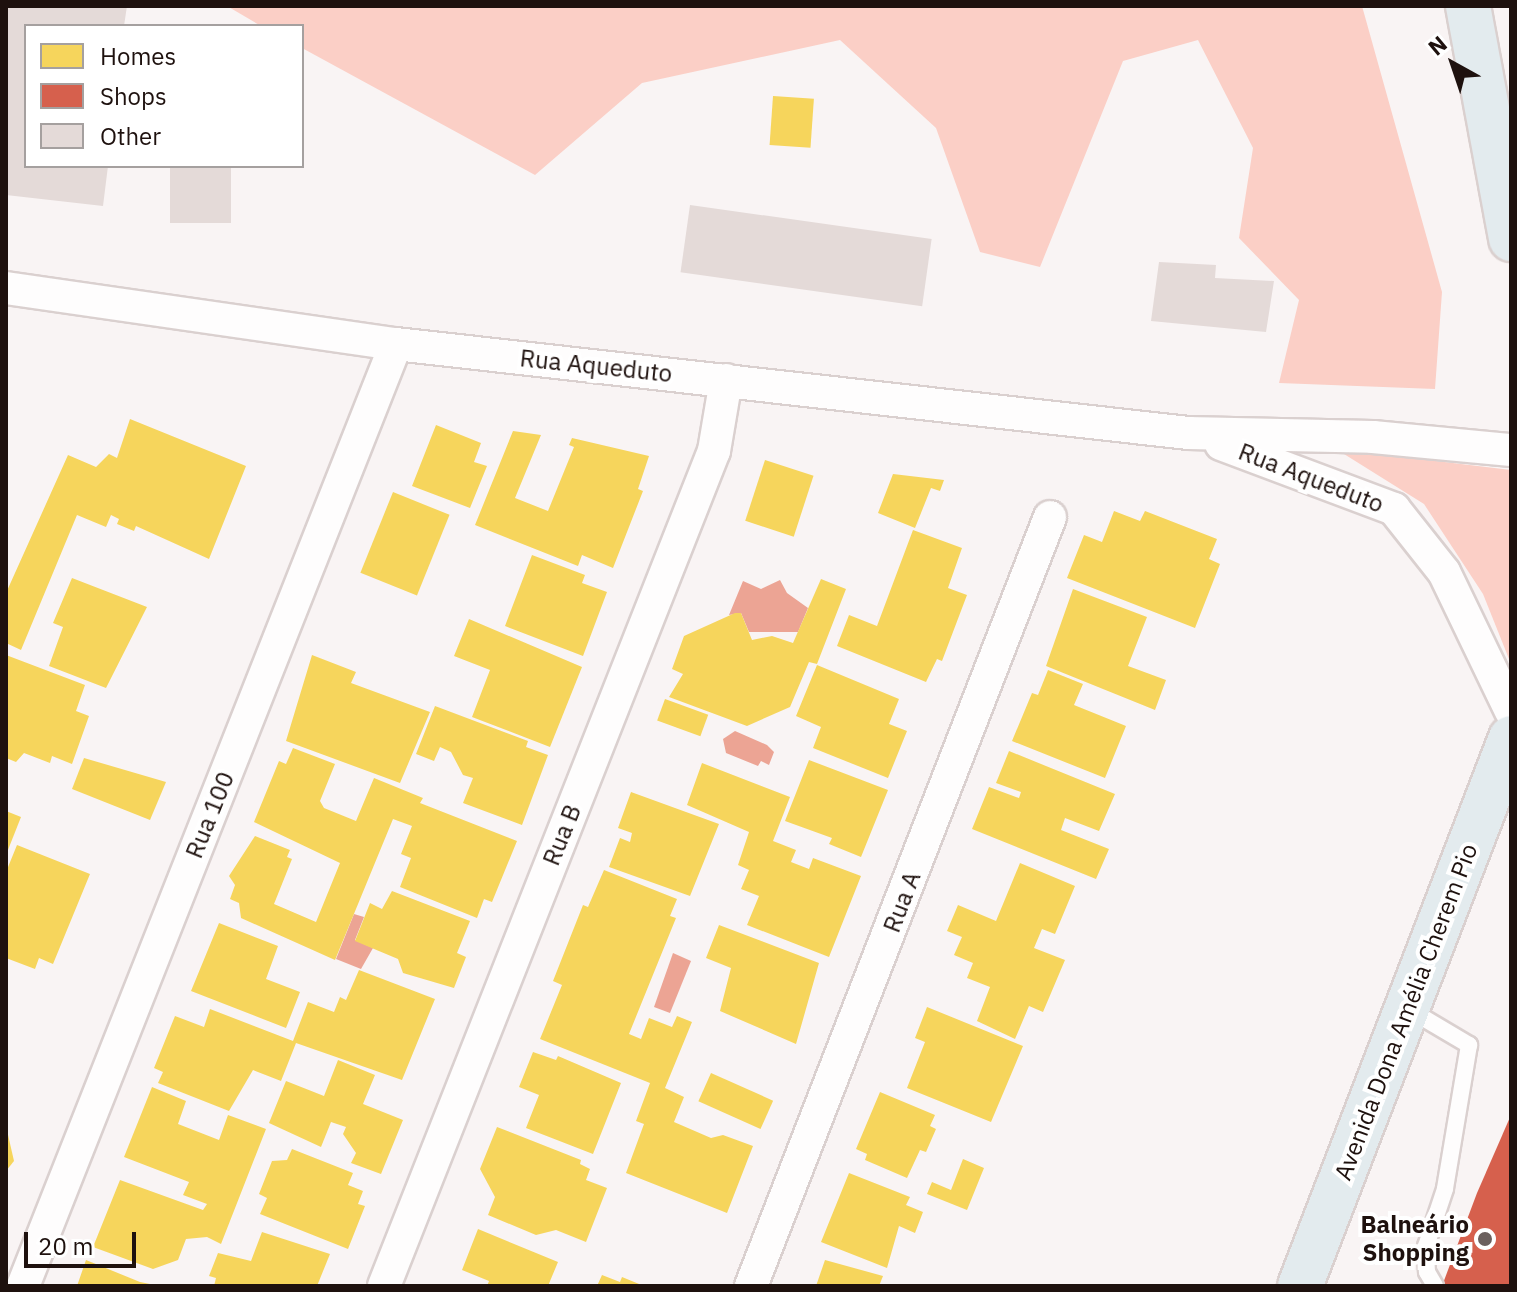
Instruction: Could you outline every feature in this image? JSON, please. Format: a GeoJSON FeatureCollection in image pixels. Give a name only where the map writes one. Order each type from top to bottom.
{"type":"FeatureCollection","features":[{"type":"Feature","properties":{"kind":"main road"},"geometry":{"type":"LineString","coordinates":[[1468,6],[1511,239]]}},
{"type":"Feature","properties":{"kind":"main road","name":"Avenida Dona Amélia Cherem Pio"},"geometry":{"type":"LineString","coordinates":[[1300,1286],[1409,1009],[1510,739]]}},
{"type":"Feature","properties":{"kind":"street","name":"Rua Aqueduto"},"geometry":{"type":"LineString","coordinates":[[6,288],[396,344],[1188,433],[1373,437],[1511,450]]}},
{"type":"Feature","properties":{"kind":"street","name":"Rua 100"},"geometry":{"type":"LineString","coordinates":[[23,1286],[396,344]]}},
{"type":"Feature","properties":{"kind":"street","name":"Rua B"},"geometry":{"type":"LineString","coordinates":[[384,1286],[714,451],[726,380]]}},
{"type":"Feature","properties":{"kind":"street","name":"Rua Aqueduto"},"geometry":{"type":"LineString","coordinates":[[1188,433],[1290,466],[1394,509],[1444,572],[1510,739]]}},
{"type":"Feature","properties":{"kind":"street","name":"Rua A"},"geometry":{"type":"LineString","coordinates":[[751,1286],[1050,517]]}},
{"type":"Feature","properties":{"kind":"lane"},"geometry":{"type":"LineString","coordinates":[[1409,1009],[1469,1045],[1445,1189],[1426,1246],[1427,1272],[1435,1286]]}},
{"type":"Feature","properties":{"kind":"shaded area"},"geometry":{"type":"Polygon","coordinates":[[[227,6],[1362,6],[1442,292],[1435,389],[1279,383],[1299,300],[1239,238],[1253,148],[1198,40],[1123,61],[1040,267],[980,252],[936,128],[840,40],[642,83],[535,175],[304,49],[304,24],[258,24],[227,6]]]}},
{"type":"Feature","properties":{"kind":"shaded area"},"geometry":{"type":"Polygon","coordinates":[[[1336,449],[1511,470],[1511,664],[1483,594],[1424,504],[1336,449]]]}},
{"type":"Feature","properties":{"kind":"shaded area"},"geometry":{"type":"Polygon","coordinates":[[[780,580],[787,593],[808,608],[798,632],[749,632],[741,613],[729,615],[743,581],[761,589],[780,580]]]}},
{"type":"Feature","properties":{"kind":"shaded area"},"geometry":{"type":"Polygon","coordinates":[[[735,731],[767,745],[774,752],[769,765],[761,761],[758,766],[726,753],[723,739],[735,731]]]}},
{"type":"Feature","properties":{"kind":"shaded area"},"geometry":{"type":"Polygon","coordinates":[[[354,914],[364,917],[355,940],[373,948],[361,969],[336,959],[354,914]]]}},
{"type":"Feature","properties":{"kind":"shaded area"},"geometry":{"type":"Polygon","coordinates":[[[673,953],[691,961],[670,1013],[654,1007],[673,953]]]}},
{"type":"Feature","properties":{"kind":"building: Homes"},"geometry":{"type":"Polygon","coordinates":[[[773,96],[814,99],[810,148],[770,145],[773,96]]]}},
{"type":"Feature","properties":{"kind":"building: Homes"},"geometry":{"type":"Polygon","coordinates":[[[130,419],[246,466],[209,559],[136,526],[134,531],[117,524],[119,519],[111,515],[106,527],[77,515],[21,650],[6,643],[6,593],[68,455],[96,467],[109,454],[117,458],[130,419]]]}},
{"type":"Feature","properties":{"kind":"building: Homes"},"geometry":{"type":"Polygon","coordinates":[[[436,425],[481,443],[474,462],[487,466],[470,508],[412,486],[436,425]]]}},
{"type":"Feature","properties":{"kind":"building: Homes"},"geometry":{"type":"Polygon","coordinates":[[[513,431],[541,435],[515,498],[548,511],[574,447],[569,445],[572,438],[649,456],[638,489],[643,491],[613,568],[582,555],[578,566],[475,525],[513,431]]]}},
{"type":"Feature","properties":{"kind":"building: Homes"},"geometry":{"type":"Polygon","coordinates":[[[765,460],[814,476],[794,537],[745,521],[765,460]]]}},
{"type":"Feature","properties":{"kind":"building: Homes"},"geometry":{"type":"Polygon","coordinates":[[[893,474],[944,480],[940,491],[931,488],[915,528],[878,513],[893,474]]]}},
{"type":"Feature","properties":{"kind":"building: Homes"},"geometry":{"type":"Polygon","coordinates":[[[393,492],[450,515],[417,596],[360,573],[393,492]]]}},
{"type":"Feature","properties":{"kind":"building: Homes"},"geometry":{"type":"Polygon","coordinates":[[[1114,511],[1140,521],[1145,511],[1217,539],[1209,559],[1220,564],[1195,628],[1067,578],[1084,535],[1102,542],[1114,511]]]}},
{"type":"Feature","properties":{"kind":"building: Homes"},"geometry":{"type":"Polygon","coordinates":[[[913,530],[962,548],[948,588],[967,595],[942,661],[937,659],[926,682],[837,646],[849,615],[877,626],[913,530]]]}},
{"type":"Feature","properties":{"kind":"building: Homes"},"geometry":{"type":"Polygon","coordinates":[[[532,555],[585,575],[582,583],[607,592],[583,656],[505,626],[532,555]]]}},
{"type":"Feature","properties":{"kind":"building: Homes"},"geometry":{"type":"Polygon","coordinates":[[[72,578],[147,607],[106,688],[49,666],[63,627],[53,623],[72,578]]]}},
{"type":"Feature","properties":{"kind":"building: Homes"},"geometry":{"type":"Polygon","coordinates":[[[821,579],[846,589],[817,664],[809,662],[790,707],[747,726],[669,697],[683,674],[672,669],[684,636],[741,613],[752,640],[772,636],[793,643],[821,579]]]}},
{"type":"Feature","properties":{"kind":"building: Homes"},"geometry":{"type":"Polygon","coordinates":[[[1073,589],[1147,617],[1128,666],[1166,680],[1155,710],[1046,666],[1073,589]]]}},
{"type":"Feature","properties":{"kind":"building: Homes"},"geometry":{"type":"Polygon","coordinates":[[[469,619],[582,667],[550,747],[472,717],[490,670],[454,656],[469,619]]]}},
{"type":"Feature","properties":{"kind":"building: Homes"},"geometry":{"type":"Polygon","coordinates":[[[6,655],[85,685],[76,711],[89,716],[72,764],[52,756],[50,763],[24,753],[16,762],[6,758],[6,655]]]}},
{"type":"Feature","properties":{"kind":"building: Homes"},"geometry":{"type":"Polygon","coordinates":[[[312,655],[356,672],[351,683],[430,712],[400,783],[286,741],[312,655]]]}},
{"type":"Feature","properties":{"kind":"building: Homes"},"geometry":{"type":"Polygon","coordinates":[[[817,665],[899,699],[889,724],[907,731],[888,778],[813,748],[821,727],[796,716],[817,665]]]}},
{"type":"Feature","properties":{"kind":"building: Homes"},"geometry":{"type":"Polygon","coordinates":[[[1048,670],[1083,684],[1074,705],[1126,726],[1105,778],[1012,741],[1032,693],[1038,695],[1048,670]]]}},
{"type":"Feature","properties":{"kind":"building: Homes"},"geometry":{"type":"Polygon","coordinates":[[[665,699],[708,715],[700,736],[657,721],[665,699]]]}},
{"type":"Feature","properties":{"kind":"building: Homes"},"geometry":{"type":"Polygon","coordinates":[[[435,706],[528,741],[526,747],[548,755],[522,825],[463,803],[473,778],[463,775],[451,752],[440,747],[434,761],[416,754],[435,706]]]}},
{"type":"Feature","properties":{"kind":"building: Homes"},"geometry":{"type":"Polygon","coordinates":[[[293,748],[335,764],[320,801],[324,808],[356,821],[374,778],[423,798],[420,803],[517,841],[492,902],[484,899],[477,918],[400,887],[411,858],[401,854],[412,826],[393,819],[335,960],[241,918],[239,903],[230,899],[235,885],[229,876],[255,836],[290,850],[287,857],[292,859],[274,904],[316,922],[340,863],[254,822],[279,761],[286,764],[293,748]]]}},
{"type":"Feature","properties":{"kind":"building: Homes"},"geometry":{"type":"Polygon","coordinates":[[[1009,751],[1115,794],[1099,831],[1065,818],[1061,830],[1109,849],[1096,879],[972,829],[989,787],[1019,798],[1021,792],[996,783],[1009,751]]]}},
{"type":"Feature","properties":{"kind":"building: Homes"},"geometry":{"type":"Polygon","coordinates":[[[84,758],[166,782],[150,820],[72,789],[84,758]]]}},
{"type":"Feature","properties":{"kind":"building: Homes"},"geometry":{"type":"Polygon","coordinates":[[[809,760],[888,790],[861,857],[829,844],[832,838],[785,821],[809,760]]]}},
{"type":"Feature","properties":{"kind":"building: Homes"},"geometry":{"type":"Polygon","coordinates":[[[702,763],[790,797],[773,841],[796,850],[791,862],[809,869],[813,858],[861,876],[829,957],[747,925],[759,896],[741,889],[749,870],[738,865],[749,832],[687,805],[702,763]]]}},
{"type":"Feature","properties":{"kind":"building: Homes"},"geometry":{"type":"Polygon","coordinates":[[[631,792],[719,824],[690,896],[609,867],[620,838],[630,842],[632,833],[618,828],[631,792]]]}},
{"type":"Feature","properties":{"kind":"building: Homes"},"geometry":{"type":"Polygon","coordinates":[[[6,811],[21,817],[6,855],[6,811]]]}},
{"type":"Feature","properties":{"kind":"building: Homes"},"geometry":{"type":"Polygon","coordinates":[[[17,845],[90,874],[53,964],[39,958],[35,969],[6,958],[6,872],[17,845]]]}},
{"type":"Feature","properties":{"kind":"building: Homes"},"geometry":{"type":"Polygon","coordinates":[[[1020,863],[1075,886],[1055,934],[1042,929],[1034,948],[1065,960],[1043,1012],[1029,1006],[1015,1039],[977,1021],[990,987],[967,978],[973,963],[954,955],[962,937],[947,931],[958,905],[996,921],[1020,863]]]}},
{"type":"Feature","properties":{"kind":"building: Homes"},"geometry":{"type":"Polygon","coordinates":[[[604,870],[677,899],[670,916],[676,918],[629,1034],[641,1039],[649,1018],[672,1027],[677,1016],[692,1022],[665,1088],[684,1097],[674,1122],[711,1138],[723,1135],[753,1146],[727,1213],[626,1173],[644,1124],[636,1121],[650,1083],[540,1039],[562,985],[553,981],[583,905],[588,907],[604,870]]]}},
{"type":"Feature","properties":{"kind":"building: Homes"},"geometry":{"type":"Polygon","coordinates":[[[392,891],[470,921],[457,953],[466,957],[454,988],[403,973],[398,959],[355,941],[370,903],[382,909],[392,891]]]}},
{"type":"Feature","properties":{"kind":"building: Homes"},"geometry":{"type":"Polygon","coordinates":[[[219,923],[278,946],[266,979],[300,992],[286,1028],[191,991],[219,923]]]}},
{"type":"Feature","properties":{"kind":"building: Homes"},"geometry":{"type":"Polygon","coordinates":[[[719,925],[819,963],[796,1044],[720,1011],[731,968],[706,958],[719,925]]]}},
{"type":"Feature","properties":{"kind":"building: Homes"},"geometry":{"type":"Polygon","coordinates":[[[359,970],[435,999],[402,1080],[296,1043],[281,1081],[253,1070],[229,1111],[158,1083],[163,1072],[154,1068],[175,1016],[204,1027],[210,1009],[293,1041],[308,1002],[334,1012],[340,997],[346,1000],[359,970]]]}},
{"type":"Feature","properties":{"kind":"building: Homes"},"geometry":{"type":"Polygon","coordinates":[[[927,1007],[1023,1046],[991,1122],[907,1088],[925,1042],[915,1038],[927,1007]]]}},
{"type":"Feature","properties":{"kind":"building: Homes"},"geometry":{"type":"Polygon","coordinates":[[[533,1052],[556,1060],[558,1056],[621,1083],[593,1154],[526,1128],[539,1095],[519,1087],[533,1052]]]}},
{"type":"Feature","properties":{"kind":"building: Homes"},"geometry":{"type":"Polygon","coordinates":[[[338,1060],[375,1075],[363,1104],[403,1120],[381,1174],[351,1163],[356,1153],[343,1134],[346,1127],[331,1122],[321,1147],[269,1123],[286,1081],[324,1096],[338,1060]]]}},
{"type":"Feature","properties":{"kind":"building: Homes"},"geometry":{"type":"Polygon","coordinates":[[[711,1073],[773,1101],[761,1129],[698,1101],[711,1073]]]}},
{"type":"Feature","properties":{"kind":"building: Homes"},"geometry":{"type":"Polygon","coordinates":[[[152,1087],[186,1101],[178,1124],[219,1140],[228,1115],[266,1129],[221,1244],[207,1237],[186,1239],[178,1260],[153,1269],[93,1247],[120,1180],[203,1210],[207,1204],[183,1195],[189,1182],[124,1157],[152,1087]]]}},
{"type":"Feature","properties":{"kind":"building: Homes"},"geometry":{"type":"Polygon","coordinates":[[[880,1092],[935,1115],[930,1126],[936,1129],[926,1152],[920,1150],[907,1178],[865,1160],[867,1154],[856,1149],[880,1092]]]}},
{"type":"Feature","properties":{"kind":"building: Homes"},"geometry":{"type":"Polygon","coordinates":[[[6,1126],[14,1161],[6,1171],[6,1126]]]}},
{"type":"Feature","properties":{"kind":"building: Homes"},"geometry":{"type":"Polygon","coordinates":[[[497,1127],[581,1160],[580,1164],[590,1169],[586,1180],[607,1188],[586,1242],[556,1230],[536,1235],[488,1215],[495,1197],[480,1169],[497,1127]]]}},
{"type":"Feature","properties":{"kind":"building: Homes"},"geometry":{"type":"Polygon","coordinates":[[[292,1149],[353,1173],[348,1185],[363,1191],[358,1204],[365,1206],[348,1249],[260,1214],[267,1198],[259,1194],[272,1161],[287,1160],[292,1149]]]}},
{"type":"Feature","properties":{"kind":"building: Homes"},"geometry":{"type":"Polygon","coordinates":[[[963,1159],[984,1168],[967,1210],[927,1194],[932,1182],[951,1190],[963,1159]]]}},
{"type":"Feature","properties":{"kind":"building: Homes"},"geometry":{"type":"Polygon","coordinates":[[[849,1173],[910,1197],[906,1205],[923,1212],[915,1233],[899,1226],[887,1268],[821,1242],[849,1173]]]}},
{"type":"Feature","properties":{"kind":"building: Homes"},"geometry":{"type":"Polygon","coordinates":[[[478,1229],[558,1262],[548,1286],[487,1286],[489,1281],[462,1270],[478,1229]]]}},
{"type":"Feature","properties":{"kind":"building: Homes"},"geometry":{"type":"Polygon","coordinates":[[[262,1232],[330,1254],[317,1286],[214,1286],[216,1278],[209,1276],[218,1253],[251,1261],[262,1232]]]}},
{"type":"Feature","properties":{"kind":"building: Homes"},"geometry":{"type":"Polygon","coordinates":[[[86,1260],[140,1282],[160,1286],[77,1286],[86,1260]]]}},
{"type":"Feature","properties":{"kind":"building: Homes"},"geometry":{"type":"Polygon","coordinates":[[[825,1260],[883,1276],[879,1286],[816,1286],[825,1260]]]}},
{"type":"Feature","properties":{"kind":"building: Homes"},"geometry":{"type":"Polygon","coordinates":[[[602,1275],[620,1282],[622,1277],[644,1286],[597,1286],[602,1275]]]}},
{"type":"Feature","properties":{"kind":"building: Shops","name":"Balneário Shopping"},"geometry":{"type":"Polygon","coordinates":[[[1511,1115],[1511,1286],[1442,1286],[1477,1193],[1511,1115]]]}},
{"type":"Feature","properties":{"kind":"building: Other"},"geometry":{"type":"Polygon","coordinates":[[[7,6],[127,6],[124,24],[24,24],[24,168],[108,168],[103,206],[6,195],[7,6]]]}},
{"type":"Feature","properties":{"kind":"building: Other"},"geometry":{"type":"Polygon","coordinates":[[[170,168],[231,168],[231,223],[170,223],[170,168]]]}},
{"type":"Feature","properties":{"kind":"building: Other"},"geometry":{"type":"Polygon","coordinates":[[[690,205],[932,239],[922,306],[681,272],[690,205]]]}},
{"type":"Feature","properties":{"kind":"building: Other"},"geometry":{"type":"Polygon","coordinates":[[[1159,262],[1216,265],[1215,278],[1274,281],[1266,332],[1151,321],[1159,262]]]}},
{"type":"Feature","properties":{"kind":"place","name":"Balneário Shopping"},"geometry":{"type":"Point","coordinates":[1485,1239]}}]}
